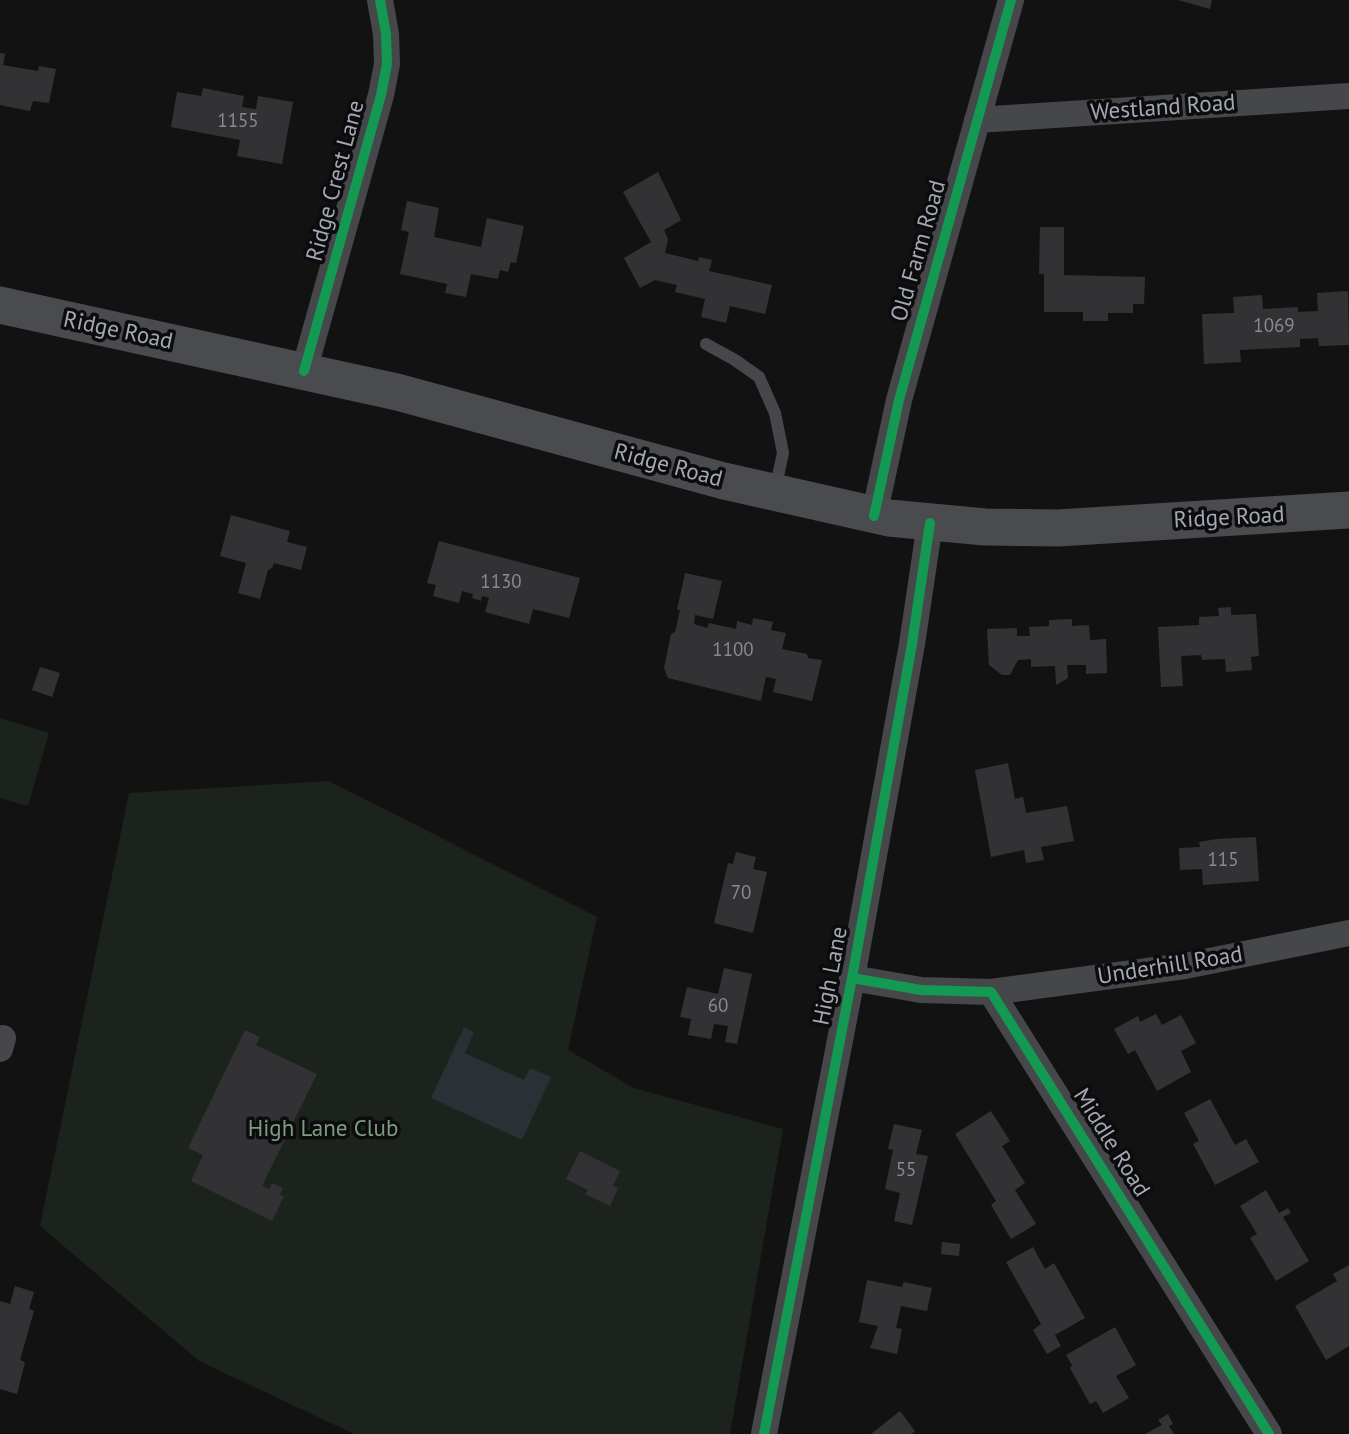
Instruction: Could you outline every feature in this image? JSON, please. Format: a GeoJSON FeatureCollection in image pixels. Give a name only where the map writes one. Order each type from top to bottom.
{"type":"FeatureCollection","features":[{"type":"Feature","properties":{"kind":"main road","name":"Ridge Road"},"geometry":{"type":"LineString","coordinates":[[0,305],[460,408],[667,467],[874,516],[985,527],[1058,528],[1349,510]]}},
{"type":"Feature","properties":{"kind":"street","name":"Ridge Crest Lane"},"geometry":{"type":"LineString","coordinates":[[304,371],[381,95],[387,64],[386,34],[380,0]]}},
{"type":"Feature","properties":{"kind":"street","name":"Old Farm Road"},"geometry":{"type":"LineString","coordinates":[[874,516],[900,400],[1011,0]]}},
{"type":"Feature","properties":{"kind":"street","name":"Westland Road"},"geometry":{"type":"LineString","coordinates":[[977,120],[1349,96]]}},
{"type":"Feature","properties":{"kind":"street","name":"High Lane"},"geometry":{"type":"LineString","coordinates":[[764,1434],[852,978],[912,644],[930,523]]}},
{"type":"Feature","properties":{"kind":"street","name":"Underhill Road"},"geometry":{"type":"LineString","coordinates":[[991,992],[1185,966],[1349,933]]}},
{"type":"Feature","properties":{"kind":"street"},"geometry":{"type":"LineString","coordinates":[[852,978],[920,990],[991,992]]}},
{"type":"Feature","properties":{"kind":"street","name":"Middle Road"},"geometry":{"type":"LineString","coordinates":[[991,992],[1269,1434]]}},
{"type":"Feature","properties":{"kind":"lane"},"geometry":{"type":"LineString","coordinates":[[706,344],[736,360],[759,377],[775,413],[783,453],[774,494]]}},
{"type":"Feature","properties":{"kind":"green space"},"geometry":{"type":"Polygon","coordinates":[[[0,718],[49,733],[28,806],[0,798],[0,718]]]}},
{"type":"Feature","properties":{"kind":"green space","name":"High Lane Club"},"geometry":{"type":"Polygon","coordinates":[[[329,781],[597,917],[568,1050],[634,1088],[783,1129],[730,1434],[354,1434],[199,1361],[40,1226],[129,793],[329,781]]]}},
{"type":"Feature","properties":{"kind":"shaded area"},"geometry":{"type":"Polygon","coordinates":[[[464,1027],[474,1032],[465,1053],[524,1080],[530,1068],[551,1077],[522,1140],[431,1098],[464,1027]]]}},
{"type":"Feature","properties":{"kind":"building"},"geometry":{"type":"Polygon","coordinates":[[[1178,0],[1212,0],[1210,9],[1178,0]]]}},
{"type":"Feature","properties":{"kind":"building"},"geometry":{"type":"Polygon","coordinates":[[[0,53],[5,54],[3,65],[38,71],[39,66],[56,69],[49,103],[33,101],[30,111],[0,105],[0,53]]]}},
{"type":"Feature","properties":{"kind":"building"},"geometry":{"type":"Polygon","coordinates":[[[203,88],[244,96],[242,107],[256,109],[258,96],[293,102],[282,164],[237,156],[240,140],[171,127],[177,92],[201,96],[203,88]]]}},
{"type":"Feature","properties":{"kind":"building"},"geometry":{"type":"Polygon","coordinates":[[[658,172],[681,220],[664,230],[668,239],[665,253],[698,261],[699,257],[712,260],[709,271],[772,285],[765,314],[730,306],[726,323],[701,317],[705,299],[675,292],[677,285],[655,280],[640,288],[624,258],[651,242],[623,192],[658,172]]]}},
{"type":"Feature","properties":{"kind":"building"},"geometry":{"type":"Polygon","coordinates":[[[407,201],[439,208],[434,237],[481,247],[487,218],[524,226],[516,263],[511,262],[508,272],[500,270],[498,279],[471,274],[466,297],[445,293],[447,284],[400,274],[409,232],[401,230],[407,201]]]}},
{"type":"Feature","properties":{"kind":"building"},"geometry":{"type":"Polygon","coordinates":[[[1040,227],[1064,227],[1064,275],[1145,277],[1144,304],[1133,304],[1133,313],[1108,313],[1108,321],[1083,321],[1083,312],[1044,312],[1044,274],[1039,274],[1040,227]]]}},
{"type":"Feature","properties":{"kind":"building"},"geometry":{"type":"Polygon","coordinates":[[[1348,291],[1349,345],[1319,346],[1318,338],[1300,339],[1300,347],[1240,350],[1241,362],[1204,364],[1202,314],[1234,313],[1233,297],[1262,295],[1263,309],[1298,307],[1298,312],[1318,311],[1317,293],[1348,291]]]}},
{"type":"Feature","properties":{"kind":"building"},"geometry":{"type":"Polygon","coordinates":[[[231,515],[290,531],[287,542],[307,547],[301,570],[274,563],[268,570],[260,599],[238,593],[246,563],[220,556],[231,515]]]}},
{"type":"Feature","properties":{"kind":"building"},"geometry":{"type":"Polygon","coordinates":[[[439,541],[580,578],[569,618],[533,609],[529,624],[485,612],[489,598],[482,596],[481,601],[472,598],[473,594],[462,591],[459,603],[433,596],[436,585],[427,583],[439,541]]]}},
{"type":"Feature","properties":{"kind":"building"},"geometry":{"type":"Polygon","coordinates":[[[685,573],[722,581],[713,619],[695,615],[694,624],[707,628],[709,623],[736,629],[737,621],[752,625],[753,618],[773,622],[771,630],[786,633],[782,649],[822,660],[812,701],[773,692],[776,679],[766,677],[761,701],[668,678],[664,668],[671,634],[675,632],[680,610],[677,610],[685,573]]]}},
{"type":"Feature","properties":{"kind":"building"},"geometry":{"type":"Polygon","coordinates":[[[1231,607],[1231,615],[1256,614],[1259,656],[1251,657],[1252,670],[1226,672],[1225,659],[1202,660],[1201,655],[1181,656],[1183,686],[1161,687],[1158,627],[1199,625],[1199,617],[1219,616],[1218,608],[1231,607]]]}},
{"type":"Feature","properties":{"kind":"building"},"geometry":{"type":"Polygon","coordinates":[[[1072,619],[1072,626],[1089,625],[1090,640],[1106,639],[1107,673],[1086,674],[1086,665],[1067,665],[1068,678],[1056,685],[1055,666],[1031,667],[1031,659],[1018,660],[1010,675],[1002,675],[989,665],[987,629],[1017,628],[1017,636],[1030,636],[1029,627],[1049,626],[1049,620],[1072,619]]]}},
{"type":"Feature","properties":{"kind":"building"},"geometry":{"type":"Polygon","coordinates":[[[40,667],[60,673],[52,697],[32,690],[40,667]]]}},
{"type":"Feature","properties":{"kind":"building"},"geometry":{"type":"Polygon","coordinates":[[[1008,763],[1015,799],[1023,797],[1026,813],[1067,806],[1074,841],[1041,847],[1044,860],[1026,863],[1024,850],[991,857],[975,770],[1008,763]]]}},
{"type":"Feature","properties":{"kind":"building"},"geometry":{"type":"Polygon","coordinates":[[[1256,837],[1259,881],[1203,885],[1202,869],[1180,870],[1179,848],[1200,847],[1199,842],[1217,839],[1256,837]]]}},
{"type":"Feature","properties":{"kind":"building"},"geometry":{"type":"Polygon","coordinates":[[[736,852],[756,857],[753,869],[767,872],[753,933],[714,923],[728,863],[733,864],[736,852]]]}},
{"type":"Feature","properties":{"kind":"building"},"geometry":{"type":"Polygon","coordinates":[[[724,968],[752,974],[737,1044],[725,1042],[728,1026],[714,1024],[711,1039],[688,1035],[691,1019],[680,1017],[687,987],[718,994],[724,968]]]}},
{"type":"Feature","properties":{"kind":"building"},"geometry":{"type":"Polygon","coordinates":[[[1156,1014],[1162,1025],[1181,1015],[1196,1043],[1181,1051],[1191,1072],[1157,1091],[1135,1050],[1128,1054],[1114,1029],[1138,1016],[1140,1022],[1156,1014]]]}},
{"type":"Feature","properties":{"kind":"building"},"geometry":{"type":"Polygon","coordinates":[[[245,1030],[260,1037],[256,1045],[317,1074],[262,1186],[269,1189],[272,1183],[283,1188],[280,1195],[284,1196],[272,1221],[191,1181],[203,1155],[188,1148],[245,1030]]]}},
{"type":"Feature","properties":{"kind":"building"},"geometry":{"type":"Polygon","coordinates":[[[1210,1099],[1235,1145],[1246,1139],[1259,1162],[1215,1185],[1193,1144],[1199,1141],[1184,1113],[1210,1099]]]}},
{"type":"Feature","properties":{"kind":"building"},"geometry":{"type":"Polygon","coordinates":[[[991,1111],[1010,1141],[1002,1146],[1025,1183],[1015,1190],[1036,1224],[1011,1239],[991,1205],[996,1201],[955,1134],[991,1111]]]}},
{"type":"Feature","properties":{"kind":"building"},"geometry":{"type":"Polygon","coordinates":[[[894,1124],[922,1130],[916,1154],[928,1156],[912,1225],[894,1221],[900,1193],[885,1189],[893,1150],[888,1149],[894,1124]]]}},
{"type":"Feature","properties":{"kind":"building"},"geometry":{"type":"Polygon","coordinates":[[[580,1151],[620,1171],[613,1186],[618,1188],[610,1206],[585,1194],[588,1190],[566,1179],[580,1151]]]}},
{"type":"Feature","properties":{"kind":"building"},"geometry":{"type":"Polygon","coordinates":[[[1266,1190],[1279,1213],[1288,1208],[1291,1213],[1283,1217],[1309,1261],[1276,1281],[1250,1238],[1257,1234],[1240,1206],[1266,1190]]]}},
{"type":"Feature","properties":{"kind":"building"},"geometry":{"type":"Polygon","coordinates":[[[942,1242],[960,1244],[959,1256],[941,1254],[942,1242]]]}},
{"type":"Feature","properties":{"kind":"building"},"geometry":{"type":"Polygon","coordinates":[[[1033,1247],[1045,1269],[1054,1263],[1085,1318],[1055,1335],[1061,1346],[1047,1354],[1033,1330],[1041,1324],[1006,1262],[1033,1247]]]}},
{"type":"Feature","properties":{"kind":"building"},"geometry":{"type":"Polygon","coordinates":[[[1349,1265],[1349,1346],[1326,1360],[1295,1306],[1337,1281],[1333,1274],[1349,1265]]]}},
{"type":"Feature","properties":{"kind":"building"},"geometry":{"type":"Polygon","coordinates":[[[867,1280],[902,1287],[904,1282],[932,1288],[927,1311],[901,1306],[896,1328],[902,1329],[897,1354],[870,1348],[878,1326],[859,1322],[867,1280]]]}},
{"type":"Feature","properties":{"kind":"building"},"geometry":{"type":"Polygon","coordinates":[[[15,1286],[34,1292],[29,1309],[34,1311],[20,1360],[25,1362],[17,1394],[0,1389],[0,1301],[10,1304],[15,1286]]]}},
{"type":"Feature","properties":{"kind":"building"},"geometry":{"type":"Polygon","coordinates":[[[1115,1327],[1136,1365],[1116,1376],[1129,1398],[1103,1413],[1096,1401],[1090,1404],[1070,1368],[1072,1365],[1066,1355],[1115,1327]]]}},
{"type":"Feature","properties":{"kind":"building"},"geometry":{"type":"Polygon","coordinates":[[[900,1411],[915,1431],[911,1434],[871,1434],[900,1411]]]}},
{"type":"Feature","properties":{"kind":"building"},"geometry":{"type":"Polygon","coordinates":[[[1168,1414],[1173,1424],[1169,1426],[1174,1434],[1145,1434],[1162,1425],[1158,1420],[1168,1414]]]}},
{"type":"Feature","properties":{"kind":"cycle path"},"geometry":{"type":"LineString","coordinates":[[304,371],[381,95],[387,64],[386,34],[380,0]]}},
{"type":"Feature","properties":{"kind":"cycle path"},"geometry":{"type":"LineString","coordinates":[[874,516],[899,400],[1011,0]]}},
{"type":"Feature","properties":{"kind":"cycle path"},"geometry":{"type":"LineString","coordinates":[[764,1434],[852,978],[912,644],[930,523]]}},
{"type":"Feature","properties":{"kind":"cycle path"},"geometry":{"type":"LineString","coordinates":[[852,978],[921,990],[991,992],[1269,1434]]}}]}
